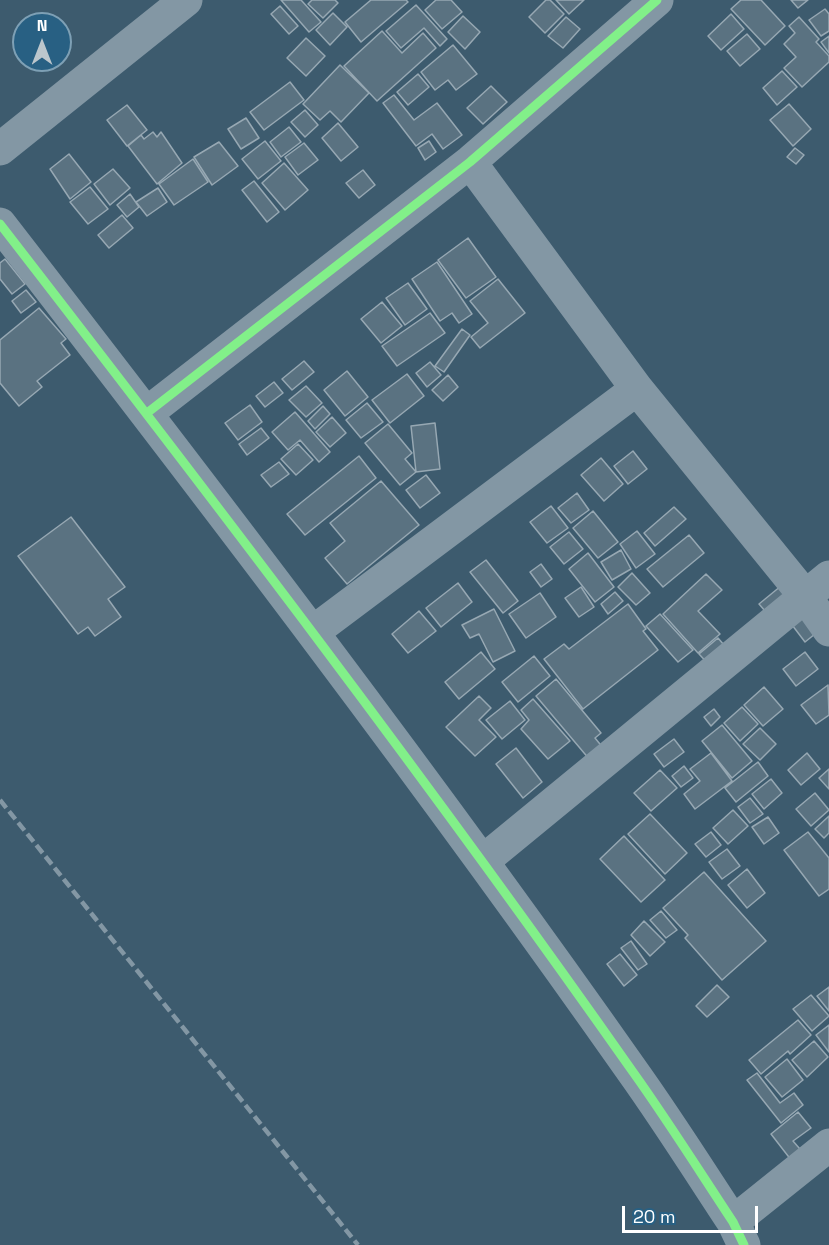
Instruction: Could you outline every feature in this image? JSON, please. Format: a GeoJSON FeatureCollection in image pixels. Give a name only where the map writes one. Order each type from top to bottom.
{"type":"FeatureCollection","features":[{"type":"Feature","properties":{"kind":"street"},"geometry":{"type":"LineString","coordinates":[[0,149],[186,0]]}},
{"type":"Feature","properties":{"kind":"street"},"geometry":{"type":"LineString","coordinates":[[147,413],[470,162],[657,0]]}},
{"type":"Feature","properties":{"kind":"street"},"geometry":{"type":"LineString","coordinates":[[470,162],[637,389],[817,587],[829,630]]}},
{"type":"Feature","properties":{"kind":"street"},"geometry":{"type":"LineString","coordinates":[[0,224],[147,413],[483,861],[635,1074],[739,1233],[829,1145]]}},
{"type":"Feature","properties":{"kind":"street"},"geometry":{"type":"LineString","coordinates":[[313,632],[637,389]]}},
{"type":"Feature","properties":{"kind":"street"},"geometry":{"type":"LineString","coordinates":[[483,861],[817,587]]}},
{"type":"Feature","properties":{"kind":"building"},"geometry":{"type":"Polygon","coordinates":[[[281,0],[301,0],[321,22],[309,32],[281,0]]]}},
{"type":"Feature","properties":{"kind":"building"},"geometry":{"type":"Polygon","coordinates":[[[312,0],[335,0],[338,3],[323,18],[308,4],[312,0]]]}},
{"type":"Feature","properties":{"kind":"building"},"geometry":{"type":"Polygon","coordinates":[[[371,0],[406,0],[408,2],[361,42],[345,22],[371,0]]]}},
{"type":"Feature","properties":{"kind":"building"},"geometry":{"type":"Polygon","coordinates":[[[436,0],[451,0],[462,12],[442,29],[425,10],[436,0]]]}},
{"type":"Feature","properties":{"kind":"building"},"geometry":{"type":"Polygon","coordinates":[[[546,0],[550,0],[564,14],[545,33],[529,17],[546,0]]]}},
{"type":"Feature","properties":{"kind":"building"},"geometry":{"type":"Polygon","coordinates":[[[556,0],[584,0],[569,14],[556,0]]]}},
{"type":"Feature","properties":{"kind":"building"},"geometry":{"type":"Polygon","coordinates":[[[741,0],[761,0],[785,26],[765,45],[731,9],[741,0]]]}},
{"type":"Feature","properties":{"kind":"building"},"geometry":{"type":"Polygon","coordinates":[[[791,0],[808,0],[798,8],[791,0]]]}},
{"type":"Feature","properties":{"kind":"building"},"geometry":{"type":"Polygon","coordinates":[[[416,5],[447,39],[440,46],[424,28],[401,48],[386,31],[416,5]]]}},
{"type":"Feature","properties":{"kind":"building"},"geometry":{"type":"Polygon","coordinates":[[[280,6],[298,26],[289,34],[271,14],[280,6]]]}},
{"type":"Feature","properties":{"kind":"building"},"geometry":{"type":"Polygon","coordinates":[[[825,9],[829,14],[829,31],[821,36],[809,20],[825,9]]]}},
{"type":"Feature","properties":{"kind":"building"},"geometry":{"type":"Polygon","coordinates":[[[333,13],[347,27],[330,45],[316,30],[333,13]]]}},
{"type":"Feature","properties":{"kind":"building"},"geometry":{"type":"Polygon","coordinates":[[[731,14],[744,29],[721,50],[708,36],[731,14]]]}},
{"type":"Feature","properties":{"kind":"building"},"geometry":{"type":"Polygon","coordinates":[[[463,16],[480,32],[465,49],[448,32],[463,16]]]}},
{"type":"Feature","properties":{"kind":"building"},"geometry":{"type":"Polygon","coordinates":[[[566,17],[580,29],[563,48],[548,36],[566,17]]]}},
{"type":"Feature","properties":{"kind":"building"},"geometry":{"type":"Polygon","coordinates":[[[799,17],[819,39],[816,42],[829,56],[829,62],[802,87],[784,68],[796,57],[784,44],[795,33],[789,26],[799,17]]]}},
{"type":"Feature","properties":{"kind":"building"},"geometry":{"type":"Polygon","coordinates":[[[382,31],[402,53],[423,33],[436,48],[377,101],[344,66],[382,31]]]}},
{"type":"Feature","properties":{"kind":"building"},"geometry":{"type":"Polygon","coordinates":[[[747,34],[760,49],[740,66],[727,51],[747,34]]]}},
{"type":"Feature","properties":{"kind":"building"},"geometry":{"type":"Polygon","coordinates":[[[829,36],[829,53],[821,42],[829,36]]]}},
{"type":"Feature","properties":{"kind":"building"},"geometry":{"type":"Polygon","coordinates":[[[306,38],[325,56],[306,76],[287,58],[306,38]]]}},
{"type":"Feature","properties":{"kind":"building"},"geometry":{"type":"Polygon","coordinates":[[[453,45],[477,74],[456,90],[448,80],[435,90],[421,72],[453,45]]]}},
{"type":"Feature","properties":{"kind":"building"},"geometry":{"type":"Polygon","coordinates":[[[340,65],[369,93],[341,122],[330,111],[320,120],[303,104],[340,65]]]}},
{"type":"Feature","properties":{"kind":"building"},"geometry":{"type":"Polygon","coordinates":[[[782,71],[797,87],[777,105],[763,88],[782,71]]]}},
{"type":"Feature","properties":{"kind":"building"},"geometry":{"type":"Polygon","coordinates":[[[418,74],[429,87],[408,105],[397,92],[418,74]]]}},
{"type":"Feature","properties":{"kind":"building"},"geometry":{"type":"Polygon","coordinates":[[[290,82],[304,100],[264,130],[250,112],[290,82]]]}},
{"type":"Feature","properties":{"kind":"building"},"geometry":{"type":"Polygon","coordinates":[[[491,86],[507,102],[483,124],[467,108],[491,86]]]}},
{"type":"Feature","properties":{"kind":"building"},"geometry":{"type":"Polygon","coordinates":[[[394,95],[414,120],[437,103],[462,135],[443,149],[432,134],[416,146],[383,103],[394,95]]]}},
{"type":"Feature","properties":{"kind":"building"},"geometry":{"type":"Polygon","coordinates":[[[789,104],[811,129],[793,146],[770,120],[789,104]]]}},
{"type":"Feature","properties":{"kind":"building"},"geometry":{"type":"Polygon","coordinates":[[[127,105],[147,130],[127,146],[107,120],[127,105]]]}},
{"type":"Feature","properties":{"kind":"building"},"geometry":{"type":"Polygon","coordinates":[[[305,110],[318,125],[305,137],[291,122],[305,110]]]}},
{"type":"Feature","properties":{"kind":"building"},"geometry":{"type":"Polygon","coordinates":[[[246,118],[259,138],[241,149],[228,129],[246,118]]]}},
{"type":"Feature","properties":{"kind":"building"},"geometry":{"type":"Polygon","coordinates":[[[338,123],[358,147],[341,161],[322,138],[338,123]]]}},
{"type":"Feature","properties":{"kind":"building"},"geometry":{"type":"Polygon","coordinates":[[[289,127],[301,142],[281,157],[270,142],[289,127]]]}},
{"type":"Feature","properties":{"kind":"building"},"geometry":{"type":"Polygon","coordinates":[[[153,132],[157,137],[161,132],[182,163],[157,184],[128,146],[141,135],[144,139],[153,132]]]}},
{"type":"Feature","properties":{"kind":"building"},"geometry":{"type":"Polygon","coordinates":[[[265,141],[281,161],[258,179],[242,159],[265,141]]]}},
{"type":"Feature","properties":{"kind":"building"},"geometry":{"type":"Polygon","coordinates":[[[429,141],[436,152],[425,160],[418,148],[429,141]]]}},
{"type":"Feature","properties":{"kind":"building"},"geometry":{"type":"Polygon","coordinates":[[[219,142],[238,166],[212,185],[194,157],[219,142]]]}},
{"type":"Feature","properties":{"kind":"building"},"geometry":{"type":"Polygon","coordinates":[[[304,143],[318,160],[298,175],[285,157],[304,143]]]}},
{"type":"Feature","properties":{"kind":"building"},"geometry":{"type":"Polygon","coordinates":[[[795,148],[804,155],[796,164],[787,157],[795,148]]]}},
{"type":"Feature","properties":{"kind":"building"},"geometry":{"type":"Polygon","coordinates":[[[69,154],[91,182],[70,199],[50,169],[69,154]]]}},
{"type":"Feature","properties":{"kind":"building"},"geometry":{"type":"Polygon","coordinates":[[[193,159],[208,182],[174,205],[159,184],[193,159]]]}},
{"type":"Feature","properties":{"kind":"building"},"geometry":{"type":"Polygon","coordinates":[[[284,163],[308,190],[285,210],[262,183],[284,163]]]}},
{"type":"Feature","properties":{"kind":"building"},"geometry":{"type":"Polygon","coordinates":[[[113,169],[130,188],[110,205],[94,184],[113,169]]]}},
{"type":"Feature","properties":{"kind":"building"},"geometry":{"type":"Polygon","coordinates":[[[363,170],[375,185],[359,198],[346,183],[363,170]]]}},
{"type":"Feature","properties":{"kind":"building"},"geometry":{"type":"Polygon","coordinates":[[[254,181],[279,212],[267,222],[242,190],[254,181]]]}},
{"type":"Feature","properties":{"kind":"building"},"geometry":{"type":"Polygon","coordinates":[[[90,187],[108,209],[88,224],[70,202],[90,187]]]}},
{"type":"Feature","properties":{"kind":"building"},"geometry":{"type":"Polygon","coordinates":[[[158,188],[167,202],[147,216],[136,202],[158,188]]]}},
{"type":"Feature","properties":{"kind":"building"},"geometry":{"type":"Polygon","coordinates":[[[130,194],[139,207],[127,217],[117,205],[130,194]]]}},
{"type":"Feature","properties":{"kind":"building"},"geometry":{"type":"Polygon","coordinates":[[[122,215],[133,228],[109,248],[98,235],[122,215]]]}},
{"type":"Feature","properties":{"kind":"building"},"geometry":{"type":"Polygon","coordinates":[[[468,238],[496,277],[466,298],[438,260],[468,238]]]}},
{"type":"Feature","properties":{"kind":"building"},"geometry":{"type":"Polygon","coordinates":[[[5,259],[25,284],[12,294],[0,279],[0,263],[5,259]]]}},
{"type":"Feature","properties":{"kind":"building"},"geometry":{"type":"Polygon","coordinates":[[[437,262],[472,314],[459,323],[452,313],[440,321],[412,279],[437,262]]]}},
{"type":"Feature","properties":{"kind":"building"},"geometry":{"type":"Polygon","coordinates":[[[498,279],[525,313],[480,348],[471,337],[488,323],[470,301],[498,279]]]}},
{"type":"Feature","properties":{"kind":"building"},"geometry":{"type":"Polygon","coordinates":[[[408,283],[427,309],[405,325],[386,298],[408,283]]]}},
{"type":"Feature","properties":{"kind":"building"},"geometry":{"type":"Polygon","coordinates":[[[26,290],[36,302],[21,313],[12,301],[26,290]]]}},
{"type":"Feature","properties":{"kind":"building"},"geometry":{"type":"Polygon","coordinates":[[[382,302],[402,326],[381,343],[361,319],[382,302]]]}},
{"type":"Feature","properties":{"kind":"building"},"geometry":{"type":"Polygon","coordinates":[[[39,308],[66,339],[61,343],[70,355],[37,381],[42,387],[19,406],[0,383],[0,340],[39,308]]]}},
{"type":"Feature","properties":{"kind":"building"},"geometry":{"type":"Polygon","coordinates":[[[430,313],[445,333],[397,366],[382,346],[430,313]]]}},
{"type":"Feature","properties":{"kind":"building"},"geometry":{"type":"Polygon","coordinates":[[[462,329],[470,335],[444,372],[435,366],[462,329]]]}},
{"type":"Feature","properties":{"kind":"building"},"geometry":{"type":"Polygon","coordinates":[[[304,361],[314,372],[292,390],[282,379],[304,361]]]}},
{"type":"Feature","properties":{"kind":"building"},"geometry":{"type":"Polygon","coordinates":[[[430,362],[441,375],[427,387],[416,373],[430,362]]]}},
{"type":"Feature","properties":{"kind":"building"},"geometry":{"type":"Polygon","coordinates":[[[347,371],[368,397],[345,416],[324,390],[347,371]]]}},
{"type":"Feature","properties":{"kind":"building"},"geometry":{"type":"Polygon","coordinates":[[[407,374],[424,396],[390,423],[372,400],[407,374]]]}},
{"type":"Feature","properties":{"kind":"building"},"geometry":{"type":"Polygon","coordinates":[[[448,375],[458,387],[443,401],[432,390],[448,375]]]}},
{"type":"Feature","properties":{"kind":"building"},"geometry":{"type":"Polygon","coordinates":[[[274,382],[283,393],[265,407],[256,396],[274,382]]]}},
{"type":"Feature","properties":{"kind":"building"},"geometry":{"type":"Polygon","coordinates":[[[306,386],[322,403],[306,417],[289,400],[306,386]]]}},
{"type":"Feature","properties":{"kind":"building"},"geometry":{"type":"Polygon","coordinates":[[[367,403],[383,422],[361,438],[346,420],[367,403]]]}},
{"type":"Feature","properties":{"kind":"building"},"geometry":{"type":"Polygon","coordinates":[[[250,405],[262,422],[238,440],[225,423],[250,405]]]}},
{"type":"Feature","properties":{"kind":"building"},"geometry":{"type":"Polygon","coordinates":[[[323,406],[330,414],[315,429],[308,421],[323,406]]]}},
{"type":"Feature","properties":{"kind":"building"},"geometry":{"type":"Polygon","coordinates":[[[295,412],[330,452],[319,462],[300,440],[288,450],[272,432],[295,412]]]}},
{"type":"Feature","properties":{"kind":"building"},"geometry":{"type":"Polygon","coordinates":[[[332,417],[346,433],[330,447],[316,432],[332,417]]]}},
{"type":"Feature","properties":{"kind":"building"},"geometry":{"type":"Polygon","coordinates":[[[435,423],[440,469],[416,472],[411,426],[435,423]]]}},
{"type":"Feature","properties":{"kind":"building"},"geometry":{"type":"Polygon","coordinates":[[[388,424],[412,453],[405,459],[416,472],[400,485],[365,443],[388,424]]]}},
{"type":"Feature","properties":{"kind":"building"},"geometry":{"type":"Polygon","coordinates":[[[261,428],[269,438],[247,455],[239,444],[261,428]]]}},
{"type":"Feature","properties":{"kind":"building"},"geometry":{"type":"Polygon","coordinates":[[[298,444],[313,460],[296,475],[281,459],[298,444]]]}},
{"type":"Feature","properties":{"kind":"building"},"geometry":{"type":"Polygon","coordinates":[[[633,451],[647,469],[628,484],[614,466],[633,451]]]}},
{"type":"Feature","properties":{"kind":"building"},"geometry":{"type":"Polygon","coordinates":[[[359,456],[376,478],[305,535],[287,514],[359,456]]]}},
{"type":"Feature","properties":{"kind":"building"},"geometry":{"type":"Polygon","coordinates":[[[601,458],[623,484],[604,501],[581,475],[601,458]]]}},
{"type":"Feature","properties":{"kind":"building"},"geometry":{"type":"Polygon","coordinates":[[[279,462],[289,474],[271,487],[261,475],[279,462]]]}},
{"type":"Feature","properties":{"kind":"building"},"geometry":{"type":"Polygon","coordinates":[[[426,475],[440,493],[420,508],[406,490],[426,475]]]}},
{"type":"Feature","properties":{"kind":"building"},"geometry":{"type":"Polygon","coordinates":[[[381,481],[419,525],[347,584],[325,558],[345,541],[330,523],[381,481]]]}},
{"type":"Feature","properties":{"kind":"building"},"geometry":{"type":"Polygon","coordinates":[[[577,493],[589,510],[571,523],[558,508],[577,493]]]}},
{"type":"Feature","properties":{"kind":"building"},"geometry":{"type":"Polygon","coordinates":[[[551,506],[568,528],[547,543],[530,522],[551,506]]]}},
{"type":"Feature","properties":{"kind":"building"},"geometry":{"type":"Polygon","coordinates":[[[674,507],[686,519],[655,546],[644,533],[674,507]]]}},
{"type":"Feature","properties":{"kind":"building"},"geometry":{"type":"Polygon","coordinates":[[[593,511],[618,542],[598,558],[573,528],[593,511]]]}},
{"type":"Feature","properties":{"kind":"building"},"geometry":{"type":"Polygon","coordinates":[[[71,517],[125,587],[108,599],[121,617],[95,636],[88,627],[78,634],[18,556],[71,517]]]}},
{"type":"Feature","properties":{"kind":"building"},"geometry":{"type":"Polygon","coordinates":[[[637,531],[655,554],[636,568],[620,544],[637,531]]]}},
{"type":"Feature","properties":{"kind":"building"},"geometry":{"type":"Polygon","coordinates":[[[569,532],[583,549],[564,564],[550,547],[569,532]]]}},
{"type":"Feature","properties":{"kind":"building"},"geometry":{"type":"Polygon","coordinates":[[[689,535],[704,553],[663,587],[647,569],[689,535]]]}},
{"type":"Feature","properties":{"kind":"building"},"geometry":{"type":"Polygon","coordinates":[[[621,550],[631,569],[612,580],[601,562],[621,550]]]}},
{"type":"Feature","properties":{"kind":"building"},"geometry":{"type":"Polygon","coordinates":[[[588,553],[614,587],[595,602],[569,569],[588,553]]]}},
{"type":"Feature","properties":{"kind":"building"},"geometry":{"type":"Polygon","coordinates":[[[486,560],[518,601],[503,613],[470,572],[486,560]]]}},
{"type":"Feature","properties":{"kind":"building"},"geometry":{"type":"Polygon","coordinates":[[[541,564],[552,579],[541,587],[530,572],[541,564]]]}},
{"type":"Feature","properties":{"kind":"building"},"geometry":{"type":"Polygon","coordinates":[[[632,573],[650,593],[636,605],[618,587],[632,573]]]}},
{"type":"Feature","properties":{"kind":"building"},"geometry":{"type":"Polygon","coordinates":[[[706,574],[722,590],[698,611],[720,634],[698,653],[663,614],[706,574]]]}},
{"type":"Feature","properties":{"kind":"building"},"geometry":{"type":"Polygon","coordinates":[[[787,581],[800,596],[772,619],[759,604],[787,581]]]}},
{"type":"Feature","properties":{"kind":"building"},"geometry":{"type":"Polygon","coordinates":[[[458,583],[472,602],[441,627],[426,608],[458,583]]]}},
{"type":"Feature","properties":{"kind":"building"},"geometry":{"type":"Polygon","coordinates":[[[581,587],[594,607],[579,617],[565,598],[581,587]]]}},
{"type":"Feature","properties":{"kind":"building"},"geometry":{"type":"Polygon","coordinates":[[[615,592],[623,601],[608,614],[601,604],[615,592]]]}},
{"type":"Feature","properties":{"kind":"building"},"geometry":{"type":"Polygon","coordinates":[[[540,593],[556,617],[526,638],[509,614],[540,593]]]}},
{"type":"Feature","properties":{"kind":"building"},"geometry":{"type":"Polygon","coordinates":[[[628,604],[646,629],[643,631],[658,650],[583,709],[544,659],[564,644],[569,649],[628,604]]]}},
{"type":"Feature","properties":{"kind":"building"},"geometry":{"type":"Polygon","coordinates":[[[801,606],[820,630],[805,642],[786,617],[801,606]]]}},
{"type":"Feature","properties":{"kind":"building"},"geometry":{"type":"Polygon","coordinates":[[[494,609],[515,651],[493,662],[479,634],[470,638],[462,625],[494,609]]]}},
{"type":"Feature","properties":{"kind":"building"},"geometry":{"type":"Polygon","coordinates":[[[419,611],[436,631],[408,653],[392,634],[419,611]]]}},
{"type":"Feature","properties":{"kind":"building"},"geometry":{"type":"Polygon","coordinates":[[[660,614],[693,650],[678,662],[646,626],[660,614]]]}},
{"type":"Feature","properties":{"kind":"building"},"geometry":{"type":"Polygon","coordinates":[[[718,638],[730,652],[712,668],[699,654],[718,638]]]}},
{"type":"Feature","properties":{"kind":"building"},"geometry":{"type":"Polygon","coordinates":[[[481,652],[495,669],[459,699],[445,682],[481,652]]]}},
{"type":"Feature","properties":{"kind":"building"},"geometry":{"type":"Polygon","coordinates":[[[805,652],[818,669],[796,686],[783,669],[805,652]]]}},
{"type":"Feature","properties":{"kind":"building"},"geometry":{"type":"Polygon","coordinates":[[[534,656],[550,676],[518,702],[502,682],[534,656]]]}},
{"type":"Feature","properties":{"kind":"building"},"geometry":{"type":"Polygon","coordinates":[[[556,679],[601,733],[595,738],[604,749],[590,760],[536,696],[556,679]]]}},
{"type":"Feature","properties":{"kind":"building"},"geometry":{"type":"Polygon","coordinates":[[[828,685],[829,715],[816,724],[801,705],[828,685]]]}},
{"type":"Feature","properties":{"kind":"building"},"geometry":{"type":"Polygon","coordinates":[[[764,687],[783,709],[763,726],[744,705],[764,687]]]}},
{"type":"Feature","properties":{"kind":"building"},"geometry":{"type":"Polygon","coordinates":[[[479,696],[491,708],[479,720],[496,737],[475,756],[446,727],[479,696]]]}},
{"type":"Feature","properties":{"kind":"building"},"geometry":{"type":"Polygon","coordinates":[[[533,699],[570,741],[548,759],[521,729],[529,720],[521,710],[533,699]]]}},
{"type":"Feature","properties":{"kind":"building"},"geometry":{"type":"Polygon","coordinates":[[[510,701],[525,720],[502,739],[486,720],[510,701]]]}},
{"type":"Feature","properties":{"kind":"building"},"geometry":{"type":"Polygon","coordinates":[[[742,707],[758,724],[740,741],[724,723],[742,707]]]}},
{"type":"Feature","properties":{"kind":"building"},"geometry":{"type":"Polygon","coordinates":[[[714,709],[720,717],[711,726],[704,717],[714,709]]]}},
{"type":"Feature","properties":{"kind":"building"},"geometry":{"type":"Polygon","coordinates":[[[722,725],[752,761],[732,778],[702,741],[722,725]]]}},
{"type":"Feature","properties":{"kind":"building"},"geometry":{"type":"Polygon","coordinates":[[[760,728],[776,744],[760,760],[743,744],[760,728]]]}},
{"type":"Feature","properties":{"kind":"building"},"geometry":{"type":"Polygon","coordinates":[[[674,739],[684,752],[664,767],[654,754],[674,739]]]}},
{"type":"Feature","properties":{"kind":"building"},"geometry":{"type":"Polygon","coordinates":[[[516,748],[542,782],[523,798],[496,764],[516,748]]]}},
{"type":"Feature","properties":{"kind":"building"},"geometry":{"type":"Polygon","coordinates":[[[711,753],[732,781],[695,809],[684,794],[700,781],[690,769],[711,753]]]}},
{"type":"Feature","properties":{"kind":"building"},"geometry":{"type":"Polygon","coordinates":[[[807,753],[820,769],[801,785],[788,770],[807,753]]]}},
{"type":"Feature","properties":{"kind":"building"},"geometry":{"type":"Polygon","coordinates":[[[758,762],[768,776],[736,802],[725,788],[758,762]]]}},
{"type":"Feature","properties":{"kind":"building"},"geometry":{"type":"Polygon","coordinates":[[[684,766],[693,778],[681,787],[672,776],[684,766]]]}},
{"type":"Feature","properties":{"kind":"building"},"geometry":{"type":"Polygon","coordinates":[[[829,769],[829,789],[819,778],[829,769]]]}},
{"type":"Feature","properties":{"kind":"building"},"geometry":{"type":"Polygon","coordinates":[[[660,770],[677,788],[651,811],[634,793],[660,770]]]}},
{"type":"Feature","properties":{"kind":"building"},"geometry":{"type":"Polygon","coordinates":[[[771,779],[782,793],[764,809],[752,794],[771,779]]]}},
{"type":"Feature","properties":{"kind":"building"},"geometry":{"type":"Polygon","coordinates":[[[815,793],[829,810],[811,826],[796,809],[815,793]]]}},
{"type":"Feature","properties":{"kind":"building"},"geometry":{"type":"Polygon","coordinates":[[[750,798],[763,814],[750,823],[738,807],[750,798]]]}},
{"type":"Feature","properties":{"kind":"building"},"geometry":{"type":"Polygon","coordinates":[[[733,810],[748,826],[728,844],[713,828],[733,810]]]}},
{"type":"Feature","properties":{"kind":"building"},"geometry":{"type":"Polygon","coordinates":[[[650,814],[687,853],[665,874],[628,834],[650,814]]]}},
{"type":"Feature","properties":{"kind":"building"},"geometry":{"type":"Polygon","coordinates":[[[829,816],[829,833],[824,838],[815,829],[829,816]]]}},
{"type":"Feature","properties":{"kind":"building"},"geometry":{"type":"Polygon","coordinates":[[[768,817],[779,833],[764,844],[752,827],[768,817]]]}},
{"type":"Feature","properties":{"kind":"building"},"geometry":{"type":"Polygon","coordinates":[[[711,832],[721,845],[706,857],[695,844],[711,832]]]}},
{"type":"Feature","properties":{"kind":"building"},"geometry":{"type":"Polygon","coordinates":[[[808,832],[829,858],[829,889],[819,896],[784,850],[808,832]]]}},
{"type":"Feature","properties":{"kind":"building"},"geometry":{"type":"Polygon","coordinates":[[[624,836],[665,880],[641,902],[600,859],[624,836]]]}},
{"type":"Feature","properties":{"kind":"building"},"geometry":{"type":"Polygon","coordinates":[[[727,849],[740,866],[722,879],[709,862],[727,849]]]}},
{"type":"Feature","properties":{"kind":"building"},"geometry":{"type":"Polygon","coordinates":[[[747,869],[765,893],[747,908],[728,885],[747,869]]]}},
{"type":"Feature","properties":{"kind":"building"},"geometry":{"type":"Polygon","coordinates":[[[704,872],[766,941],[722,980],[685,938],[688,935],[663,908],[704,872]]]}},
{"type":"Feature","properties":{"kind":"building"},"geometry":{"type":"Polygon","coordinates":[[[661,911],[677,930],[666,938],[650,920],[661,911]]]}},
{"type":"Feature","properties":{"kind":"building"},"geometry":{"type":"Polygon","coordinates":[[[644,921],[665,942],[650,956],[631,935],[644,921]]]}},
{"type":"Feature","properties":{"kind":"building"},"geometry":{"type":"Polygon","coordinates":[[[631,941],[647,964],[638,970],[621,948],[631,941]]]}},
{"type":"Feature","properties":{"kind":"building"},"geometry":{"type":"Polygon","coordinates":[[[620,954],[637,975],[624,986],[607,964],[620,954]]]}},
{"type":"Feature","properties":{"kind":"building"},"geometry":{"type":"Polygon","coordinates":[[[717,985],[729,997],[707,1017],[696,1006],[717,985]]]}},
{"type":"Feature","properties":{"kind":"building"},"geometry":{"type":"Polygon","coordinates":[[[829,987],[829,1011],[817,996],[829,987]]]}},
{"type":"Feature","properties":{"kind":"building"},"geometry":{"type":"Polygon","coordinates":[[[811,995],[829,1016],[812,1031],[793,1009],[811,995]]]}},
{"type":"Feature","properties":{"kind":"building"},"geometry":{"type":"Polygon","coordinates":[[[798,1020],[811,1035],[790,1054],[788,1051],[761,1074],[749,1060],[798,1020]]]}},
{"type":"Feature","properties":{"kind":"building"},"geometry":{"type":"Polygon","coordinates":[[[829,1025],[829,1052],[816,1035],[829,1025]]]}},
{"type":"Feature","properties":{"kind":"building"},"geometry":{"type":"Polygon","coordinates":[[[814,1041],[828,1057],[807,1077],[792,1060],[814,1041]]]}},
{"type":"Feature","properties":{"kind":"building"},"geometry":{"type":"Polygon","coordinates":[[[787,1059],[803,1080],[782,1097],[765,1077],[787,1059]]]}},
{"type":"Feature","properties":{"kind":"building"},"geometry":{"type":"Polygon","coordinates":[[[757,1073],[780,1103],[794,1093],[803,1105],[781,1123],[747,1080],[757,1073]]]}},
{"type":"Feature","properties":{"kind":"building"},"geometry":{"type":"Polygon","coordinates":[[[798,1112],[811,1128],[793,1141],[806,1156],[795,1165],[771,1134],[798,1112]]]}},
{"type":"Feature","properties":{"kind":"railway"},"geometry":{"type":"LineString","coordinates":[[0,800],[358,1245]]}},
{"type":"Feature","properties":{"kind":"cycle path"},"geometry":{"type":"LineString","coordinates":[[147,413],[470,162],[657,0]]}},
{"type":"Feature","properties":{"kind":"cycle path"},"geometry":{"type":"LineString","coordinates":[[0,224],[242,539],[479,857],[659,1109],[733,1222],[744,1245]]}}]}
